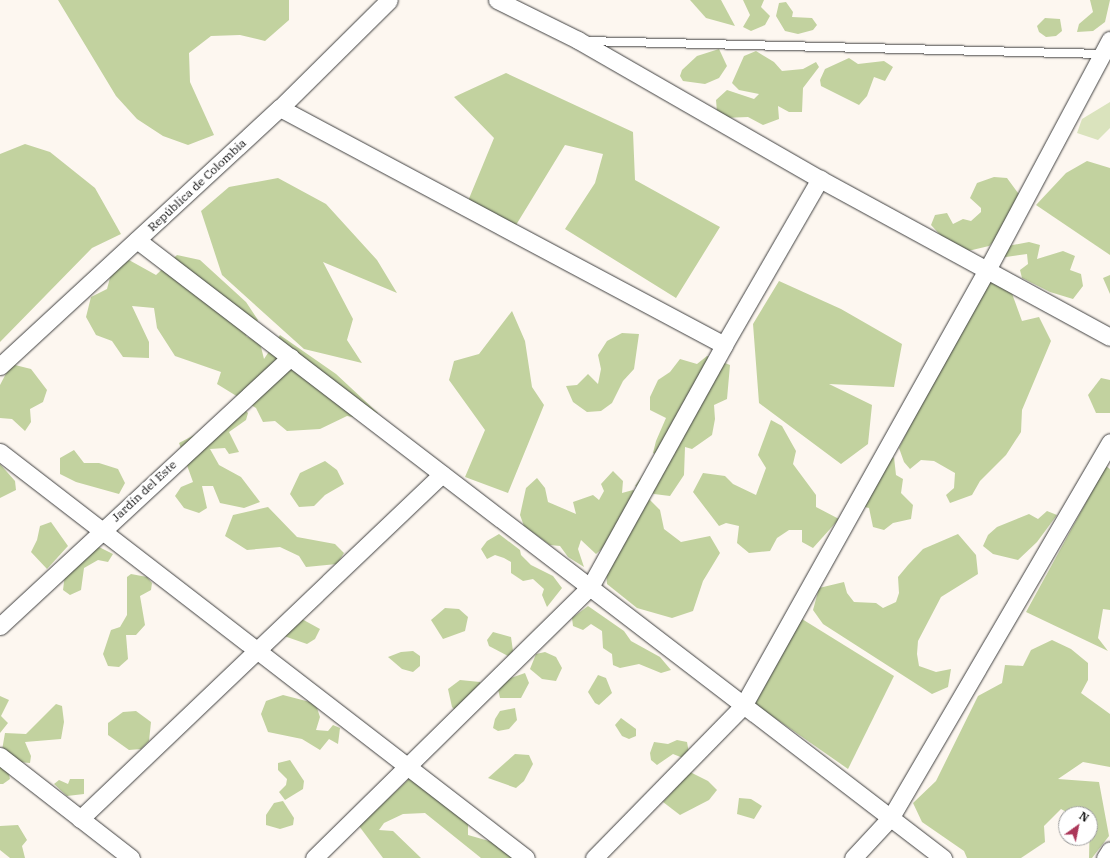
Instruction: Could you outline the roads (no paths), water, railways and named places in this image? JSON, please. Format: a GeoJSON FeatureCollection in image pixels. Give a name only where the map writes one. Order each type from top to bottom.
{"type":"FeatureCollection","features":[{"type":"Feature","properties":{"kind":"street","name":"República de Colombia"},"geometry":{"type":"LineString","coordinates":[[0,366],[280,108],[389,0]]}},
{"type":"Feature","properties":{"kind":"street"},"geometry":{"type":"LineString","coordinates":[[497,0],[578,40],[820,179],[1110,337]]}},
{"type":"Feature","properties":{"kind":"street"},"geometry":{"type":"LineString","coordinates":[[594,858],[743,706],[987,270],[1106,47]]}},
{"type":"Feature","properties":{"kind":"street"},"geometry":{"type":"LineString","coordinates":[[280,108],[724,345]]}},
{"type":"Feature","properties":{"kind":"street"},"geometry":{"type":"LineString","coordinates":[[314,858],[590,587],[724,345],[820,179]]}},
{"type":"Feature","properties":{"kind":"street"},"geometry":{"type":"LineString","coordinates":[[137,240],[943,858]]}},
{"type":"Feature","properties":{"kind":"street","name":"Jardín del Este"},"geometry":{"type":"LineString","coordinates":[[0,626],[290,357]]}},
{"type":"Feature","properties":{"kind":"street"},"geometry":{"type":"LineString","coordinates":[[853,858],[891,817],[1110,442]]}},
{"type":"Feature","properties":{"kind":"street"},"geometry":{"type":"LineString","coordinates":[[0,452],[526,858]]}},
{"type":"Feature","properties":{"kind":"street"},"geometry":{"type":"LineString","coordinates":[[80,819],[442,474]]}},
{"type":"Feature","properties":{"kind":"street"},"geometry":{"type":"LineString","coordinates":[[0,756],[131,858]]}},
{"type":"Feature","properties":{"kind":"street"},"geometry":{"type":"LineString","coordinates":[[1105,858],[1110,850]]}},
{"type":"Feature","properties":{"kind":"lane"},"geometry":{"type":"LineString","coordinates":[[578,40],[1106,47]]}}]}
